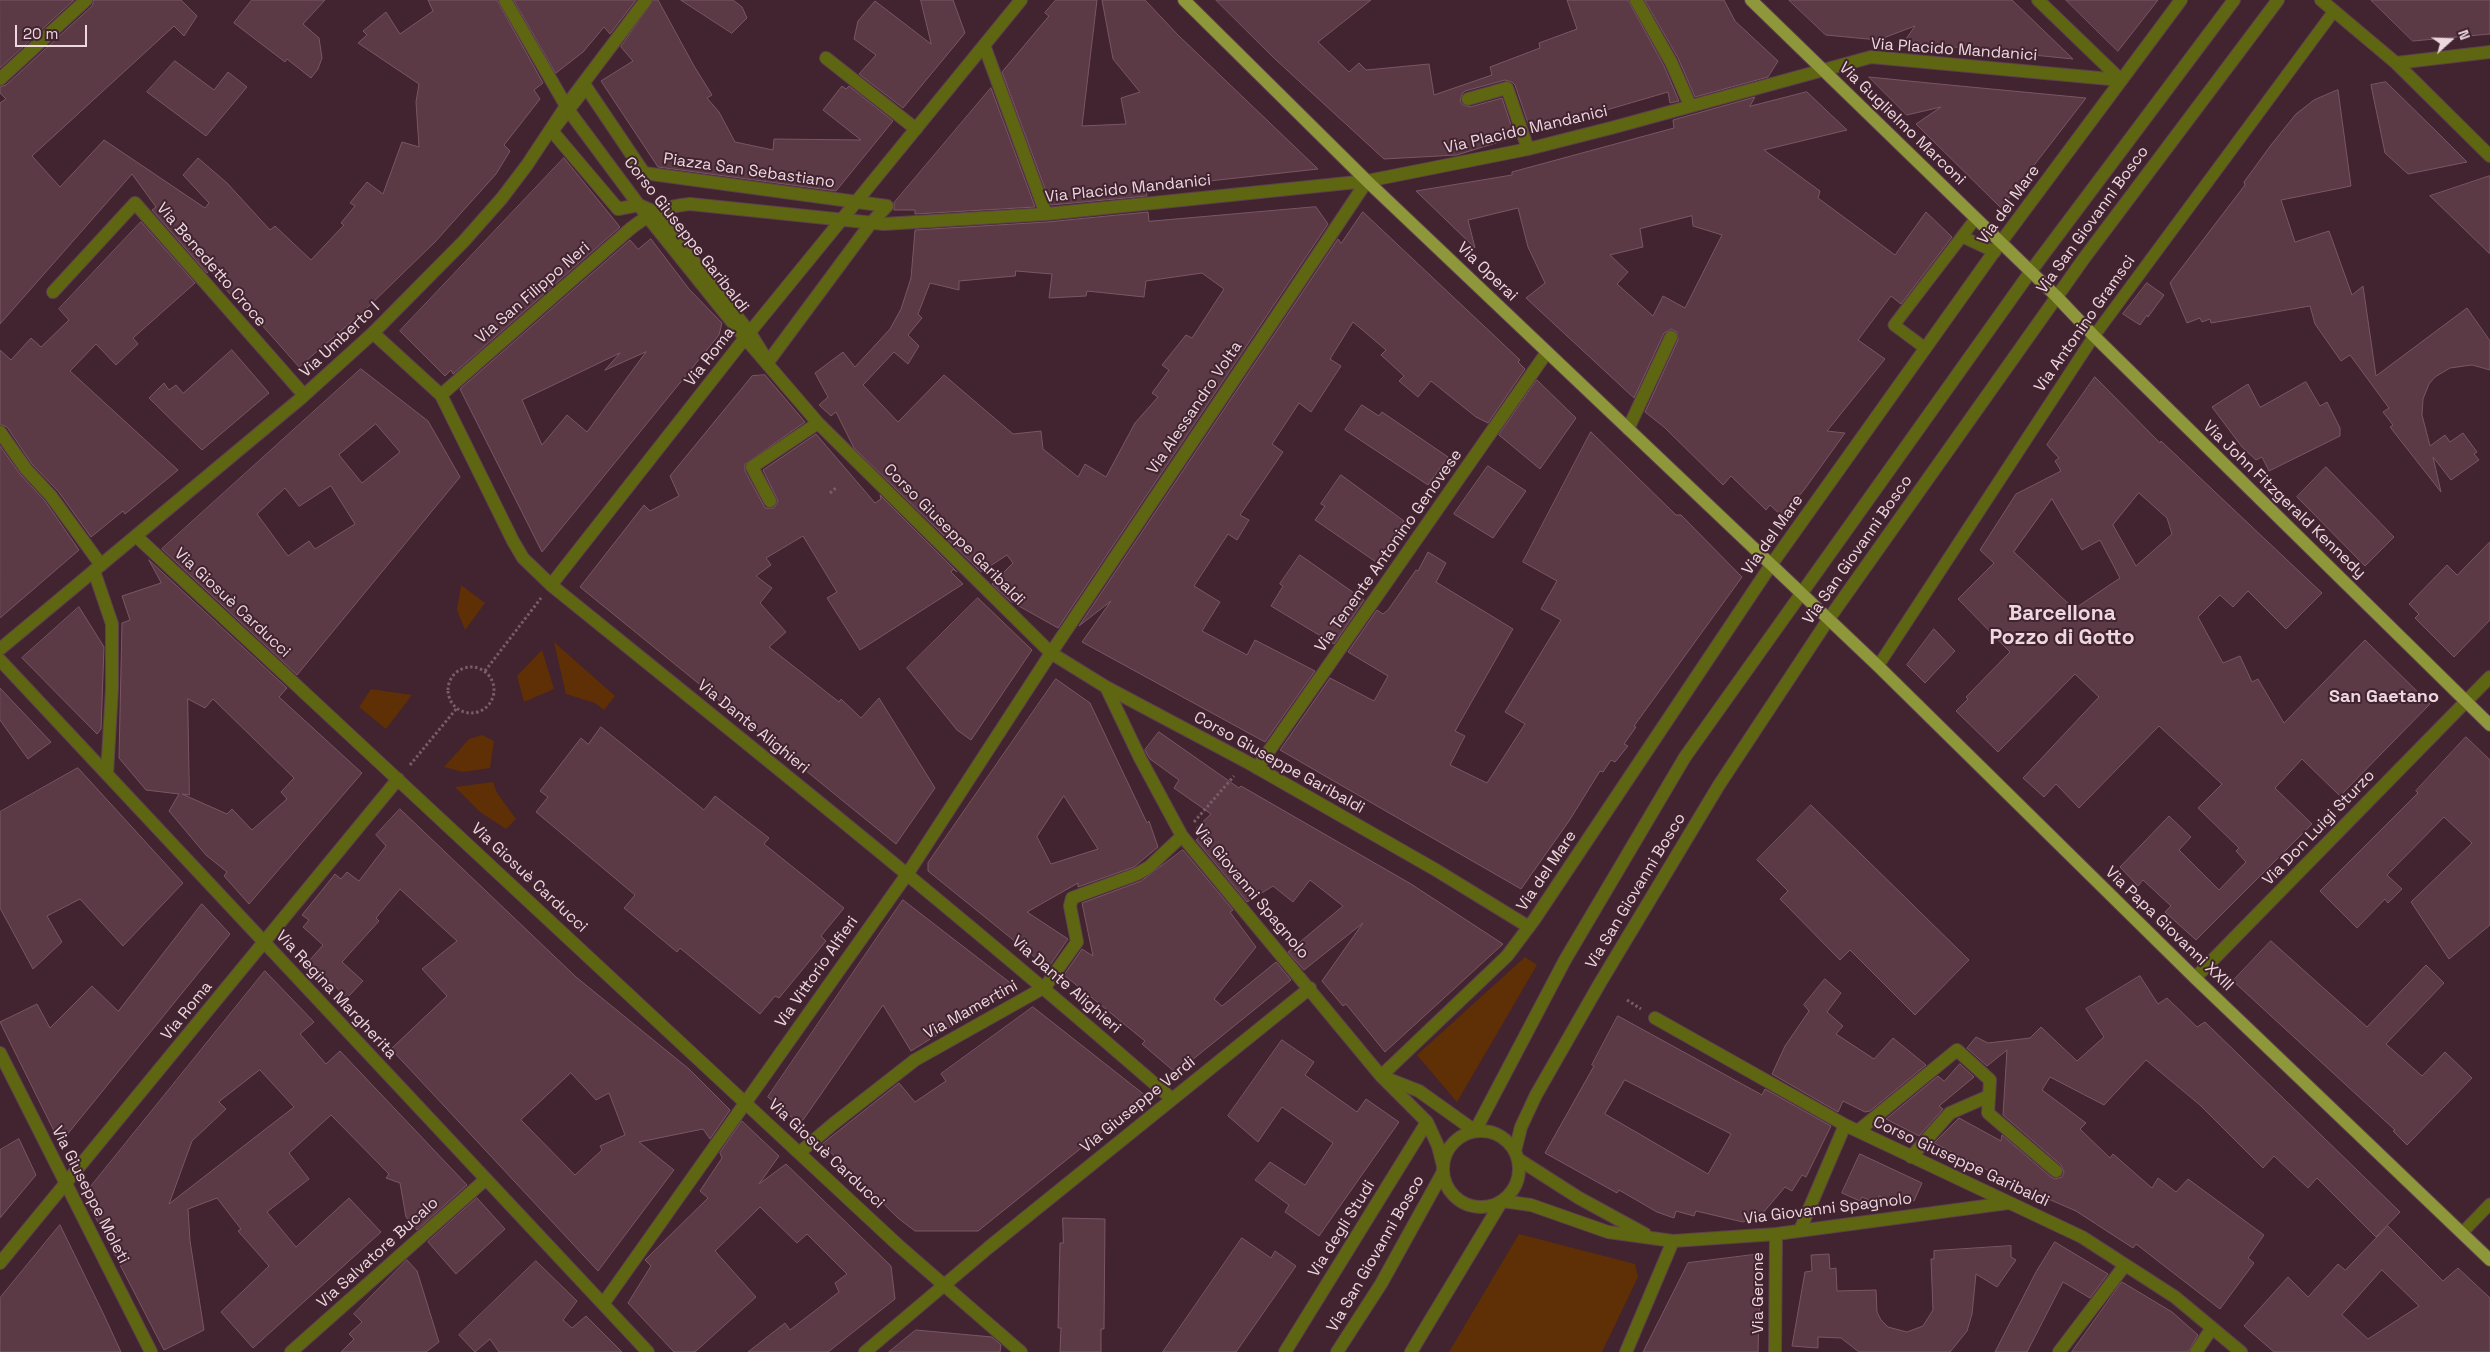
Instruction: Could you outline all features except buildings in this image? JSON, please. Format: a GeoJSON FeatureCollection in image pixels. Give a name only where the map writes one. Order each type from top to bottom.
{"type":"FeatureCollection","features":[{"type":"Feature","properties":{"kind":"main road","name":"Via Operai"},"geometry":{"type":"LineString","coordinates":[[1184,0],[1367,181],[1800,592]]}},
{"type":"Feature","properties":{"kind":"main road","name":"Via Guglielmo Marconi"},"geometry":{"type":"LineString","coordinates":[[1751,0],[1976,218],[1998,247],[2031,271],[2056,296]]}},
{"type":"Feature","properties":{"kind":"main road","name":"Via John Fitzgerald Kennedy"},"geometry":{"type":"LineString","coordinates":[[2056,296],[2094,336],[2490,725]]}},
{"type":"Feature","properties":{"kind":"main road","name":"Via Papa Giovanni XXIII"},"geometry":{"type":"LineString","coordinates":[[1800,592],[1878,666],[2195,978],[2490,1260]]}},
{"type":"Feature","properties":{"kind":"street"},"geometry":{"type":"LineString","coordinates":[[0,79],[86,0]]}},
{"type":"Feature","properties":{"kind":"street","name":"Corso Giuseppe Garibaldi"},"geometry":{"type":"LineString","coordinates":[[505,0],[568,108],[640,205],[651,214],[818,423],[1051,653],[1106,687],[1252,765],[1436,870],[1529,927]]}},
{"type":"Feature","properties":{"kind":"street","name":"Via Umberto I"},"geometry":{"type":"LineString","coordinates":[[0,649],[304,395],[373,333],[464,241],[502,198],[646,0]]}},
{"type":"Feature","properties":{"kind":"street","name":"Via Roma"},"geometry":{"type":"LineString","coordinates":[[551,585],[748,336],[1021,0]]}},
{"type":"Feature","properties":{"kind":"street"},"geometry":{"type":"LineString","coordinates":[[1636,0],[1671,62],[1690,105]]}},
{"type":"Feature","properties":{"kind":"street"},"geometry":{"type":"LineString","coordinates":[[2038,0],[2121,80]]}},
{"type":"Feature","properties":{"kind":"street","name":"Via del Mare"},"geometry":{"type":"LineString","coordinates":[[1381,1076],[1507,956],[1529,927],[1771,565],[1998,247],[2181,0]]}},
{"type":"Feature","properties":{"kind":"street","name":"Via San Giovanni Bosco"},"geometry":{"type":"LineString","coordinates":[[1475,1131],[1565,960],[1685,757],[1800,592],[2031,271],[2234,0]]}},
{"type":"Feature","properties":{"kind":"street","name":"Via San Giovanni Bosco"},"geometry":{"type":"LineString","coordinates":[[1517,1155],[1520,1127],[1536,1095],[1600,983],[1719,785],[1828,620],[2056,296],[2278,0]]}},
{"type":"Feature","properties":{"kind":"street"},"geometry":{"type":"LineString","coordinates":[[2321,0],[2337,6],[2490,156]]}},
{"type":"Feature","properties":{"kind":"street"},"geometry":{"type":"LineString","coordinates":[[984,45],[1046,214]]}},
{"type":"Feature","properties":{"kind":"street"},"geometry":{"type":"LineString","coordinates":[[2396,63],[2490,52]]}},
{"type":"Feature","properties":{"kind":"street","name":"Via Placido Mandanici"},"geometry":{"type":"LineString","coordinates":[[871,224],[1046,214],[1367,181],[1528,149],[1871,57],[2121,80]]}},
{"type":"Feature","properties":{"kind":"street"},"geometry":{"type":"LineString","coordinates":[[826,58],[916,129]]}},
{"type":"Feature","properties":{"kind":"street","name":"Piazza San Sebastiano"},"geometry":{"type":"LineString","coordinates":[[640,205],[618,209],[552,131],[586,87],[644,173],[887,206],[871,224],[768,362],[748,336]]}},
{"type":"Feature","properties":{"kind":"street"},"geometry":{"type":"LineString","coordinates":[[1468,99],[1507,88],[1528,149]]}},
{"type":"Feature","properties":{"kind":"street","name":"Via Alessandro Volta"},"geometry":{"type":"LineString","coordinates":[[1051,653],[1367,181]]}},
{"type":"Feature","properties":{"kind":"street","name":"Via Benedetto Croce"},"geometry":{"type":"LineString","coordinates":[[53,292],[135,202],[304,395]]}},
{"type":"Feature","properties":{"kind":"street"},"geometry":{"type":"LineString","coordinates":[[651,214],[670,206],[690,204],[871,224]]}},
{"type":"Feature","properties":{"kind":"street","name":"Via San Filippo Neri"},"geometry":{"type":"LineString","coordinates":[[441,395],[651,214]]}},
{"type":"Feature","properties":{"kind":"street","name":"Via Dante Alighieri"},"geometry":{"type":"LineString","coordinates":[[373,333],[441,395],[513,541],[523,558],[551,585],[908,873],[1045,987],[1172,1099]]}},
{"type":"Feature","properties":{"kind":"street"},"geometry":{"type":"LineString","coordinates":[[1628,429],[1671,337]]}},
{"type":"Feature","properties":{"kind":"street","name":"Via Tenente Antonino Genovese"},"geometry":{"type":"LineString","coordinates":[[1252,765],[1547,352]]}},
{"type":"Feature","properties":{"kind":"street"},"geometry":{"type":"LineString","coordinates":[[770,501],[752,467],[818,423]]}},
{"type":"Feature","properties":{"kind":"street"},"geometry":{"type":"LineString","coordinates":[[0,432],[26,469],[51,496],[97,568],[112,624],[112,688],[107,774]]}},
{"type":"Feature","properties":{"kind":"street","name":"Via Giosuè Carducci"},"geometry":{"type":"LineString","coordinates":[[136,536],[746,1101],[899,1246],[1020,1352]]}},
{"type":"Feature","properties":{"kind":"street","name":"Via Vittorio Alfieri"},"geometry":{"type":"LineString","coordinates":[[603,1304],[908,873],[1051,653]]}},
{"type":"Feature","properties":{"kind":"street","name":"Via Regina Margherita"},"geometry":{"type":"LineString","coordinates":[[0,660],[648,1352]]}},
{"type":"Feature","properties":{"kind":"street","name":"Via Don Luigi Sturzo"},"geometry":{"type":"LineString","coordinates":[[2195,978],[2490,677]]}},
{"type":"Feature","properties":{"kind":"street","name":"Via Giovanni Spagnolo"},"geometry":{"type":"LineString","coordinates":[[1106,687],[1140,758],[1182,836],[1310,988],[1381,1076],[1427,1122],[1436,1139],[1443,1169]]}},
{"type":"Feature","properties":{"kind":"street","name":"Via Roma"},"geometry":{"type":"LineString","coordinates":[[0,1263],[398,779]]}},
{"type":"Feature","properties":{"kind":"street","name":"Via Mamertini"},"geometry":{"type":"LineString","coordinates":[[799,1153],[832,1124],[915,1060],[1045,987],[1077,942],[1070,906],[1072,898],[1137,874],[1149,867],[1182,836]]}},
{"type":"Feature","properties":{"kind":"street","name":"Via Giuseppe Verdi"},"geometry":{"type":"LineString","coordinates":[[864,1352],[906,1319],[988,1248],[1310,988]]}},
{"type":"Feature","properties":{"kind":"street","name":"Corso Giuseppe Garibaldi"},"geometry":{"type":"LineString","coordinates":[[1655,1018],[1845,1125],[2082,1237],[2175,1297],[2241,1352]]}},
{"type":"Feature","properties":{"kind":"street"},"geometry":{"type":"LineString","coordinates":[[1858,1131],[1957,1050],[1990,1080],[1988,1112],[2056,1170]]}},
{"type":"Feature","properties":{"kind":"street","name":"Via Giuseppe Moleti"},"geometry":{"type":"LineString","coordinates":[[0,1053],[151,1352]]}},
{"type":"Feature","properties":{"kind":"street","name":"Via Giovanni Spagnolo"},"geometry":{"type":"LineString","coordinates":[[1381,1076],[1419,1091],[1475,1131]]}},
{"type":"Feature","properties":{"kind":"street"},"geometry":{"type":"LineString","coordinates":[[1911,1157],[1950,1113],[1989,1096]]}},
{"type":"Feature","properties":{"kind":"street","name":"Via degli Studi"},"geometry":{"type":"LineString","coordinates":[[1285,1352],[1427,1122]]}},
{"type":"Feature","properties":{"kind":"street"},"geometry":{"type":"LineString","coordinates":[[1800,1230],[1845,1125]]}},
{"type":"Feature","properties":{"kind":"street"},"geometry":{"type":"LineString","coordinates":[[1411,1352],[1502,1201],[1517,1182],[1517,1155],[1498,1134],[1490,1131],[1475,1131],[1454,1141],[1446,1153],[1443,1169],[1449,1190],[1464,1203],[1482,1207],[1502,1201]]}},
{"type":"Feature","properties":{"kind":"street","name":"Via Giovanni Spagnolo"},"geometry":{"type":"LineString","coordinates":[[1517,1155],[1578,1198],[1651,1238]]}},
{"type":"Feature","properties":{"kind":"street","name":"Via San Giovanni Bosco"},"geometry":{"type":"LineString","coordinates":[[1338,1352],[1381,1284],[1443,1169]]}},
{"type":"Feature","properties":{"kind":"street","name":"Via Salvatore Bucalo"},"geometry":{"type":"LineString","coordinates":[[291,1352],[486,1179]]}},
{"type":"Feature","properties":{"kind":"street","name":"Via Giovanni Spagnolo"},"geometry":{"type":"LineString","coordinates":[[1502,1201],[1531,1205],[1608,1232],[1673,1242],[1776,1234],[2008,1203]]}},
{"type":"Feature","properties":{"kind":"street","name":"Via Gerone"},"geometry":{"type":"LineString","coordinates":[[1775,1352],[1776,1234]]}},
{"type":"Feature","properties":{"kind":"street"},"geometry":{"type":"LineString","coordinates":[[1626,1352],[1673,1242]]}},
{"type":"Feature","properties":{"kind":"street"},"geometry":{"type":"LineString","coordinates":[[2059,1352],[2125,1265]]}},
{"type":"Feature","properties":{"kind":"street"},"geometry":{"type":"LineString","coordinates":[[2196,1352],[2212,1328]]}},
{"type":"Feature","properties":{"kind":"lane","name":"Via Antonino Gramsci"},"geometry":{"type":"LineString","coordinates":[[1878,666],[2094,336],[2337,6]]}},
{"type":"Feature","properties":{"kind":"lane"},"geometry":{"type":"LineString","coordinates":[[1925,348],[1894,324],[1976,218]]}},
{"type":"Feature","properties":{"kind":"lane"},"geometry":{"type":"LineString","coordinates":[[1962,237],[1998,247]]}},
{"type":"Feature","properties":{"kind":"lane"},"geometry":{"type":"LineString","coordinates":[[2462,1233],[2490,1204]]}},
{"type":"Feature","properties":{"kind":"path"},"geometry":{"type":"LineString","coordinates":[[830,493],[837,487]]}},
{"type":"Feature","properties":{"kind":"path"},"geometry":{"type":"LineString","coordinates":[[485,672],[551,585]]}},
{"type":"Feature","properties":{"kind":"path"},"geometry":{"type":"LineString","coordinates":[[474,667],[485,672],[492,681],[494,693],[489,704],[480,711],[468,713],[457,708],[450,698],[448,686],[453,676],[462,668],[474,667]]}},
{"type":"Feature","properties":{"kind":"path"},"geometry":{"type":"LineString","coordinates":[[398,779],[457,708]]}},
{"type":"Feature","properties":{"kind":"path"},"geometry":{"type":"LineString","coordinates":[[1182,836],[1252,765]]}},
{"type":"Feature","properties":{"kind":"shaded area"},"geometry":{"type":"Polygon","coordinates":[[[461,585],[485,603],[465,630],[457,610],[461,585]]]}},
{"type":"Feature","properties":{"kind":"shaded area"},"geometry":{"type":"Polygon","coordinates":[[[554,642],[615,696],[604,710],[595,703],[566,694],[554,642]]]}},
{"type":"Feature","properties":{"kind":"shaded area"},"geometry":{"type":"Polygon","coordinates":[[[542,650],[554,689],[524,702],[517,676],[542,650]]]}},
{"type":"Feature","properties":{"kind":"shaded area"},"geometry":{"type":"Polygon","coordinates":[[[371,689],[412,695],[386,729],[359,707],[371,689]]]}},
{"type":"Feature","properties":{"kind":"shaded area"},"geometry":{"type":"Polygon","coordinates":[[[482,735],[494,741],[490,768],[463,772],[444,767],[469,739],[482,735]]]}},
{"type":"Feature","properties":{"kind":"shaded area"},"geometry":{"type":"Polygon","coordinates":[[[493,782],[497,793],[516,819],[506,829],[480,812],[455,787],[493,782]]]}},
{"type":"Feature","properties":{"kind":"shaded area"},"geometry":{"type":"Polygon","coordinates":[[[1525,957],[1537,965],[1457,1102],[1417,1055],[1525,957]]]}},
{"type":"Feature","properties":{"kind":"shaded area"},"geometry":{"type":"Polygon","coordinates":[[[1519,1234],[1635,1264],[1638,1277],[1602,1352],[1449,1352],[1519,1234]]]}},
{"type":"Feature","properties":{"kind":"district","name":"Barcellona Pozzo di Gotto"},"geometry":{"type":"Point","coordinates":[2062,626]}},
{"type":"Feature","properties":{"kind":"district","name":"San Gaetano"},"geometry":{"type":"Point","coordinates":[2384,697]}}]}
